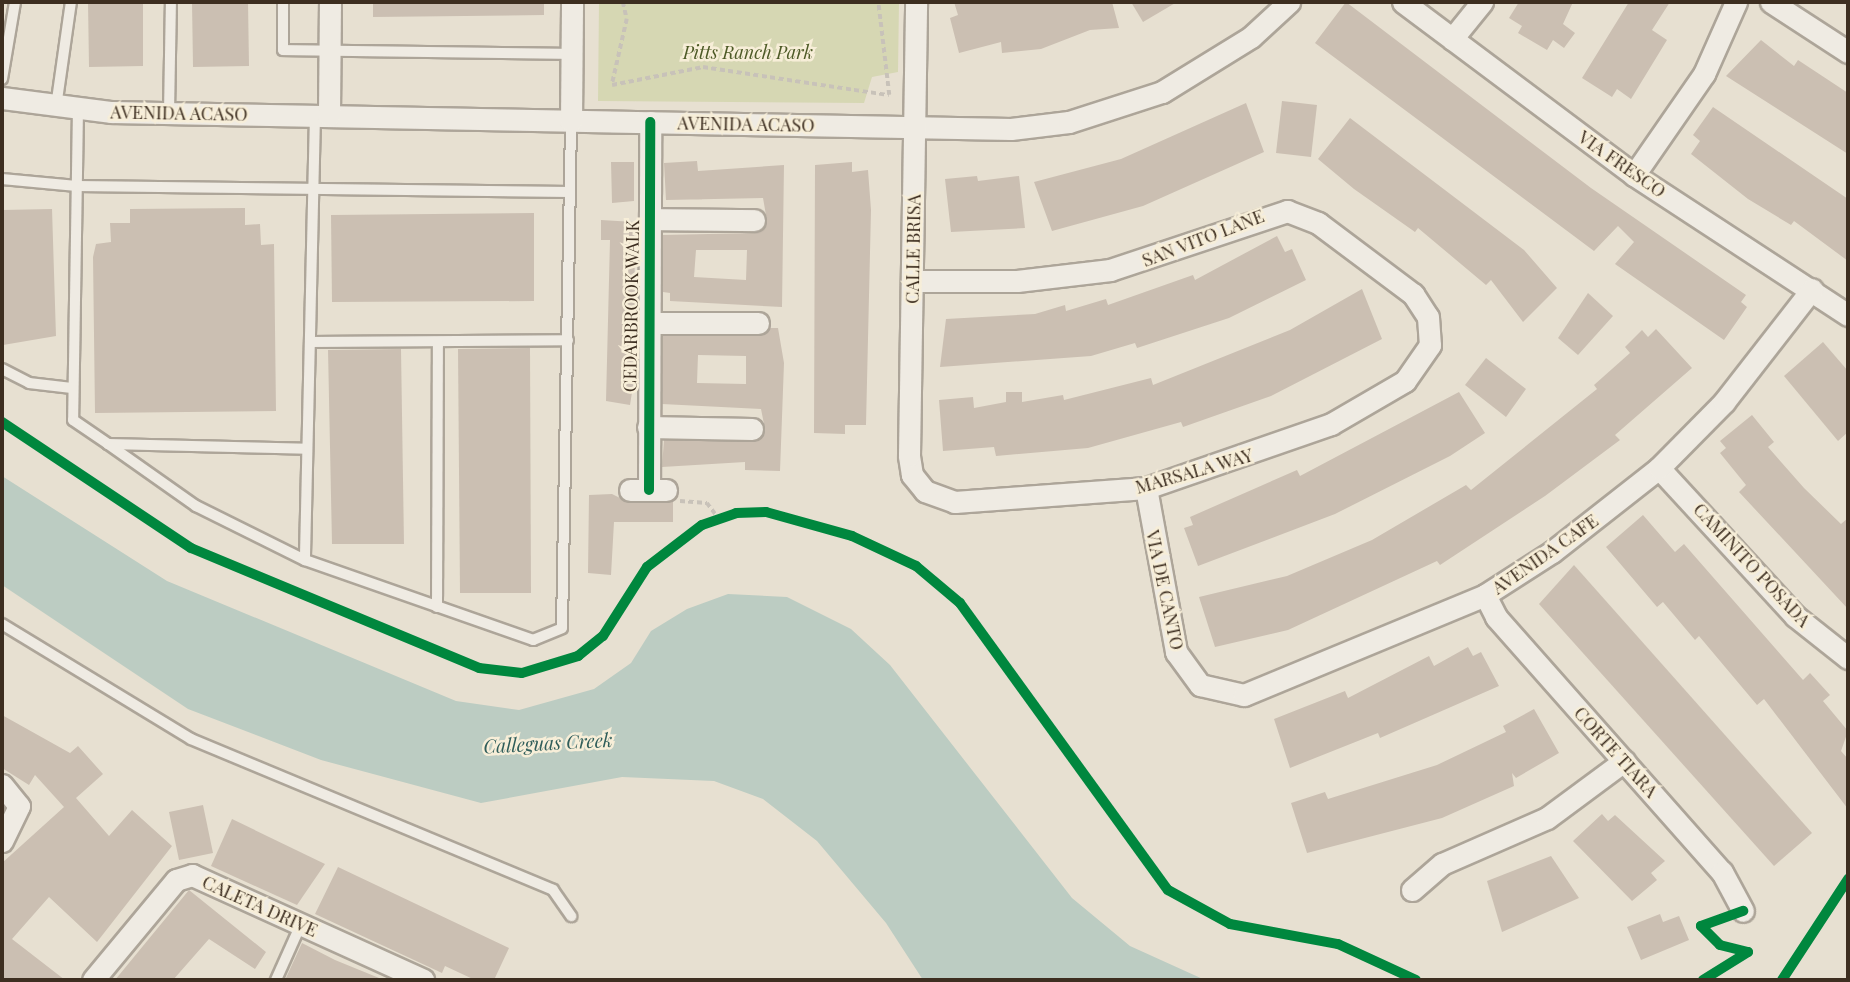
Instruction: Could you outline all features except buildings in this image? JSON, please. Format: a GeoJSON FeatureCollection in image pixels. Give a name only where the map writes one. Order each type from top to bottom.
{"type":"FeatureCollection","features":[{"type":"Feature","properties":{"kind":"street"},"geometry":{"type":"LineString","coordinates":[[322,115],[329,49],[330,2]]}},
{"type":"Feature","properties":{"kind":"street"},"geometry":{"type":"LineString","coordinates":[[572,2],[572,121]]}},
{"type":"Feature","properties":{"kind":"street","name":"CALLE BRISA"},"geometry":{"type":"LineString","coordinates":[[916,2],[909,455],[912,475],[925,491]]}},
{"type":"Feature","properties":{"kind":"street","name":"AVENIDA ACASO"},"geometry":{"type":"LineString","coordinates":[[2,98],[78,109],[169,113],[915,125],[1011,129],[1114,111],[1162,92],[1229,51],[1289,2]]}},
{"type":"Feature","properties":{"kind":"street","name":"VIA FRESCO"},"geometry":{"type":"LineString","coordinates":[[1404,2],[1634,175],[1848,315]]}},
{"type":"Feature","properties":{"kind":"street"},"geometry":{"type":"LineString","coordinates":[[1452,39],[1482,2]]}},
{"type":"Feature","properties":{"kind":"street"},"geometry":{"type":"LineString","coordinates":[[1634,175],[1704,74],[1735,2]]}},
{"type":"Feature","properties":{"kind":"street"},"geometry":{"type":"LineString","coordinates":[[1771,2],[1848,52]]}},
{"type":"Feature","properties":{"kind":"street","name":"CEDARBROOK WALK"},"geometry":{"type":"LineString","coordinates":[[648,490],[650,122]]}},
{"type":"Feature","properties":{"kind":"street","name":"SAN VITO LANE"},"geometry":{"type":"LineString","coordinates":[[912,281],[1017,281],[1110,270],[1287,211],[1318,223],[1413,294],[1428,317],[1430,345]]}},
{"type":"Feature","properties":{"kind":"street"},"geometry":{"type":"LineString","coordinates":[[650,219],[754,220]]}},
{"type":"Feature","properties":{"kind":"street","name":"AVENIDA CAFE"},"geometry":{"type":"LineString","coordinates":[[1200,685],[1244,695],[1486,595],[1659,468],[1724,402],[1812,289]]}},
{"type":"Feature","properties":{"kind":"street"},"geometry":{"type":"LineString","coordinates":[[649,323],[758,323]]}},
{"type":"Feature","properties":{"kind":"street","name":"MARSALA WAY"},"geometry":{"type":"LineString","coordinates":[[925,491],[955,502],[1146,488],[1331,424],[1405,381],[1430,345]]}},
{"type":"Feature","properties":{"kind":"street"},"geometry":{"type":"LineString","coordinates":[[648,427],[752,429]]}},
{"type":"Feature","properties":{"kind":"street","name":"CAMINITO POSADA"},"geometry":{"type":"LineString","coordinates":[[1659,468],[1795,616],[1848,658]]}},
{"type":"Feature","properties":{"kind":"street","name":"VIA DE CANTO"},"geometry":{"type":"LineString","coordinates":[[1146,488],[1176,652],[1200,685]]}},
{"type":"Feature","properties":{"kind":"street","name":"CORTE TIARA"},"geometry":{"type":"LineString","coordinates":[[1486,595],[1496,617],[1722,872],[1743,911]]}},
{"type":"Feature","properties":{"kind":"street"},"geometry":{"type":"LineString","coordinates":[[1412,890],[1442,864],[1547,818],[1624,761]]}},
{"type":"Feature","properties":{"kind":"street"},"geometry":{"type":"LineString","coordinates":[[2,785],[19,806],[2,841]]}},
{"type":"Feature","properties":{"kind":"street","name":"CALETA DRIVE"},"geometry":{"type":"LineString","coordinates":[[93,980],[184,876],[301,924],[423,980]]}},
{"type":"Feature","properties":{"kind":"lane"},"geometry":{"type":"LineString","coordinates":[[2,79],[15,2]]}},
{"type":"Feature","properties":{"kind":"lane"},"geometry":{"type":"LineString","coordinates":[[56,107],[71,2]]}},
{"type":"Feature","properties":{"kind":"lane"},"geometry":{"type":"LineString","coordinates":[[169,113],[171,2]]}},
{"type":"Feature","properties":{"kind":"lane"},"geometry":{"type":"LineString","coordinates":[[283,2],[283,50],[572,54]]}},
{"type":"Feature","properties":{"kind":"lane"},"geometry":{"type":"LineString","coordinates":[[78,109],[73,421],[196,506],[305,560],[533,639],[562,628],[572,121]]}},
{"type":"Feature","properties":{"kind":"lane"},"geometry":{"type":"LineString","coordinates":[[305,560],[313,187],[322,115]]}},
{"type":"Feature","properties":{"kind":"lane"},"geometry":{"type":"LineString","coordinates":[[2,179],[76,186],[570,192]]}},
{"type":"Feature","properties":{"kind":"lane"},"geometry":{"type":"LineString","coordinates":[[310,342],[568,340]]}},
{"type":"Feature","properties":{"kind":"lane"},"geometry":{"type":"LineString","coordinates":[[437,607],[438,342]]}},
{"type":"Feature","properties":{"kind":"lane"},"geometry":{"type":"LineString","coordinates":[[2,369],[29,383],[72,388]]}},
{"type":"Feature","properties":{"kind":"lane"},"geometry":{"type":"LineString","coordinates":[[108,444],[307,449]]}},
{"type":"Feature","properties":{"kind":"lane"},"geometry":{"type":"LineString","coordinates":[[2,624],[191,739],[553,890],[571,916]]}},
{"type":"Feature","properties":{"kind":"lane"},"geometry":{"type":"LineString","coordinates":[[276,980],[301,924]]}},
{"type":"Feature","properties":{"kind":"path"},"geometry":{"type":"LineString","coordinates":[[610,121],[612,86],[627,19],[623,2]]}},
{"type":"Feature","properties":{"kind":"path"},"geometry":{"type":"LineString","coordinates":[[612,86],[703,66],[889,95],[878,2]]}},
{"type":"Feature","properties":{"kind":"path"},"geometry":{"type":"LineString","coordinates":[[648,490],[678,501],[707,503],[719,519]]}},
{"type":"Feature","properties":{"kind":"path"},"geometry":{"type":"LineString","coordinates":[[702,524],[736,513]]}},
{"type":"Feature","properties":{"kind":"green space","name":"Pitts Ranch Park"},"geometry":{"type":"Polygon","coordinates":[[[599,2],[899,2],[898,72],[872,77],[864,103],[598,101],[599,2]]]}},
{"type":"Feature","properties":{"kind":"water","name":"Calleguas Creek"},"geometry":{"type":"Polygon","coordinates":[[[2,476],[167,581],[456,701],[519,710],[594,689],[631,663],[651,631],[687,609],[728,594],[787,597],[851,629],[890,665],[1072,898],[1130,946],[1205,980],[923,980],[886,923],[817,841],[763,799],[714,781],[622,777],[481,803],[321,760],[188,709],[2,585],[2,476]]]}},
{"type":"Feature","properties":{"kind":"cycle path"},"geometry":{"type":"LineString","coordinates":[[649,490],[650,122]]}},
{"type":"Feature","properties":{"kind":"cycle path"},"geometry":{"type":"LineString","coordinates":[[2,422],[191,548],[479,668],[522,673],[578,656],[603,636],[647,567],[702,525],[736,513],[766,512],[852,536],[916,566],[960,603],[1168,890],[1230,924],[1338,944],[1416,980]]}},
{"type":"Feature","properties":{"kind":"cycle path"},"geometry":{"type":"LineString","coordinates":[[1782,980],[1848,879]]}},
{"type":"Feature","properties":{"kind":"cycle path"},"geometry":{"type":"LineString","coordinates":[[1703,980],[1748,952],[1720,945],[1701,926],[1743,911]]}}]}
